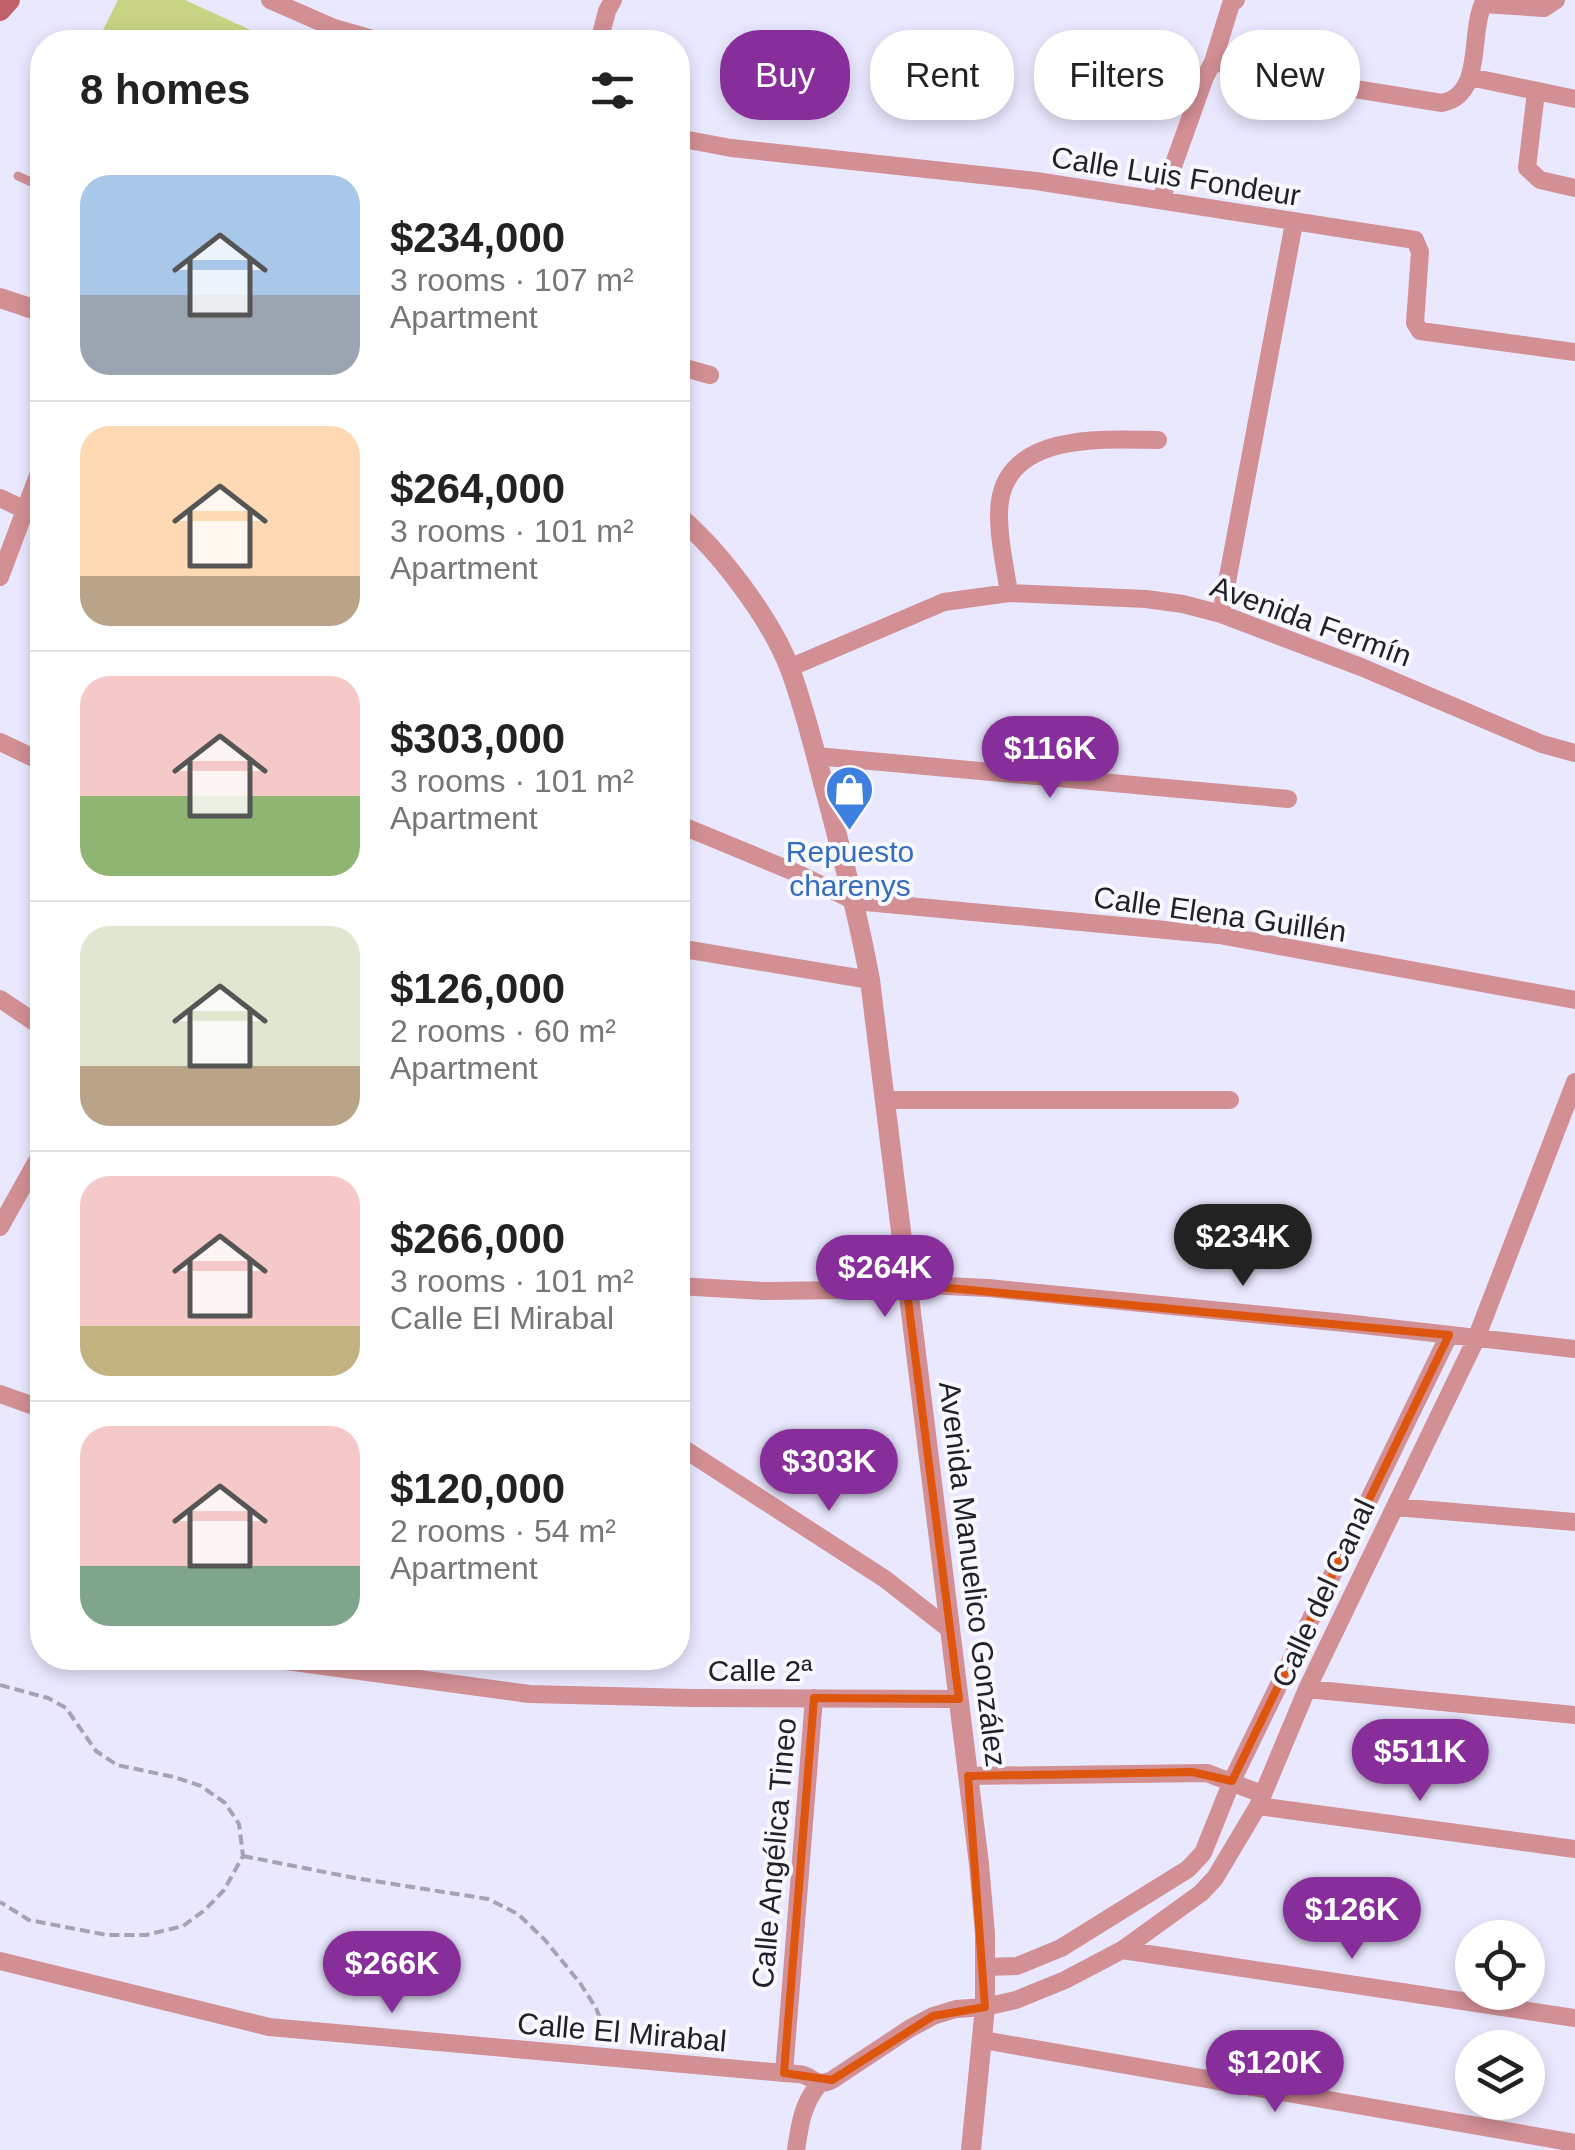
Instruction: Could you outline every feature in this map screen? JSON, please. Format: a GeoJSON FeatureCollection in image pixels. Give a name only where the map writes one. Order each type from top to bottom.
{"type":"FeatureCollection","features":[{"type":"Feature","properties":{"kind":"main road"},"geometry":{"type":"LineString","coordinates":[[0,10],[9,0]]}},
{"type":"Feature","properties":{"kind":"street"},"geometry":{"type":"LineString","coordinates":[[270,0],[321,30]]}},
{"type":"Feature","properties":{"kind":"street"},"geometry":{"type":"LineString","coordinates":[[602,30],[613,0]]}},
{"type":"Feature","properties":{"kind":"street"},"geometry":{"type":"LineString","coordinates":[[1161,200],[1213,62],[1230,4],[1236,0]]}},
{"type":"Feature","properties":{"kind":"street"},"geometry":{"type":"LineString","coordinates":[[1464,0],[1544,8],[1556,0]]}},
{"type":"Feature","properties":{"kind":"street"},"geometry":{"type":"LineString","coordinates":[[1213,62],[1324,84],[1442,103],[1453,101],[1470,77],[1483,4]]}},
{"type":"Feature","properties":{"kind":"street"},"geometry":{"type":"LineString","coordinates":[[1470,77],[1575,99]]}},
{"type":"Feature","properties":{"kind":"street"},"geometry":{"type":"LineString","coordinates":[[1536,92],[1529,172],[1540,180],[1575,188]]}},
{"type":"Feature","properties":{"kind":"street","name":"Calle Luis Fondeur"},"geometry":{"type":"LineString","coordinates":[[690,140],[803,157],[1036,181],[1415,240],[1420,252],[1414,323],[1420,331],[1575,352]]}},
{"type":"Feature","properties":{"kind":"street"},"geometry":{"type":"LineString","coordinates":[[1221,614],[1294,222]]}},
{"type":"Feature","properties":{"kind":"street"},"geometry":{"type":"LineString","coordinates":[[0,298],[30,308]]}},
{"type":"Feature","properties":{"kind":"street"},"geometry":{"type":"LineString","coordinates":[[690,369],[710,375]]}},
{"type":"Feature","properties":{"kind":"street"},"geometry":{"type":"LineString","coordinates":[[1008,593],[1000,504],[1008,477],[1020,462],[1051,447],[1091,440],[1158,440]]}},
{"type":"Feature","properties":{"kind":"street"},"geometry":{"type":"LineString","coordinates":[[0,498],[30,512]]}},
{"type":"Feature","properties":{"kind":"street"},"geometry":{"type":"LineString","coordinates":[[0,577],[30,523]]}},
{"type":"Feature","properties":{"kind":"street","name":"Avenida Manuelico González"},"geometry":{"type":"LineString","coordinates":[[690,528],[730,572],[762,617],[789,668],[855,901],[870,980],[979,1864],[986,2007],[972,2150]]}},
{"type":"Feature","properties":{"kind":"street","name":"Avenida Fermín"},"geometry":{"type":"LineString","coordinates":[[789,668],[944,602],[1008,593],[1146,598],[1221,614],[1360,666],[1542,744],[1575,753]]}},
{"type":"Feature","properties":{"kind":"street"},"geometry":{"type":"LineString","coordinates":[[0,742],[30,756]]}},
{"type":"Feature","properties":{"kind":"street"},"geometry":{"type":"LineString","coordinates":[[816,756],[1288,799]]}},
{"type":"Feature","properties":{"kind":"street"},"geometry":{"type":"LineString","coordinates":[[690,829],[855,901]]}},
{"type":"Feature","properties":{"kind":"street","name":"Calle Elena Guillén"},"geometry":{"type":"LineString","coordinates":[[855,901],[1220,935],[1575,1000]]}},
{"type":"Feature","properties":{"kind":"street"},"geometry":{"type":"LineString","coordinates":[[690,950],[870,980]]}},
{"type":"Feature","properties":{"kind":"street"},"geometry":{"type":"LineString","coordinates":[[0,1000],[30,1019]]}},
{"type":"Feature","properties":{"kind":"street","name":"Calle del Canal"},"geometry":{"type":"LineString","coordinates":[[986,2007],[1016,2000],[1065,1980],[1122,1950],[1215,1878],[1260,1800],[1307,1689],[1476,1339],[1575,1082]]}},
{"type":"Feature","properties":{"kind":"street"},"geometry":{"type":"LineString","coordinates":[[884,1100],[1230,1100]]}},
{"type":"Feature","properties":{"kind":"street"},"geometry":{"type":"LineString","coordinates":[[0,1227],[30,1173]]}},
{"type":"Feature","properties":{"kind":"street"},"geometry":{"type":"LineString","coordinates":[[690,1287],[782,1291],[906,1284],[988,1288],[1345,1322],[1575,1349]]}},
{"type":"Feature","properties":{"kind":"street"},"geometry":{"type":"LineString","coordinates":[[985,1968],[1017,1966],[1061,1948],[1188,1868],[1202,1853],[1232,1781],[1449,1336]]}},
{"type":"Feature","properties":{"kind":"street"},"geometry":{"type":"LineString","coordinates":[[0,1394],[30,1405]]}},
{"type":"Feature","properties":{"kind":"street"},"geometry":{"type":"LineString","coordinates":[[690,1453],[885,1578],[949,1629]]}},
{"type":"Feature","properties":{"kind":"street"},"geometry":{"type":"LineString","coordinates":[[1395,1507],[1575,1522]]}},
{"type":"Feature","properties":{"kind":"street","name":"Calle 2ª"},"geometry":{"type":"LineString","coordinates":[[405,1670],[529,1694],[959,1699]]}},
{"type":"Feature","properties":{"kind":"street"},"geometry":{"type":"LineString","coordinates":[[1307,1689],[1575,1715]]}},
{"type":"Feature","properties":{"kind":"street","name":"Calle Angélica Tineo"},"geometry":{"type":"LineString","coordinates":[[784,2073],[814,1698]]}},
{"type":"Feature","properties":{"kind":"street"},"geometry":{"type":"LineString","coordinates":[[968,1776],[1207,1773],[1232,1781],[1260,1800],[1575,1848]]}},
{"type":"Feature","properties":{"kind":"street"},"geometry":{"type":"LineString","coordinates":[[1122,1950],[1575,2018]]}},
{"type":"Feature","properties":{"kind":"street","name":"Calle El Mirabal"},"geometry":{"type":"LineString","coordinates":[[0,1961],[269,2027],[784,2073],[806,2076],[819,2084]]}},
{"type":"Feature","properties":{"kind":"street"},"geometry":{"type":"LineString","coordinates":[[796,2150],[801,2114],[819,2084],[832,2080],[933,2016],[956,2009],[986,2007]]}},
{"type":"Feature","properties":{"kind":"street"},"geometry":{"type":"LineString","coordinates":[[983,2040],[1575,2143]]}},
{"type":"Feature","properties":{"kind":"lane"},"geometry":{"type":"LineString","coordinates":[[18,176],[30,182]]}},
{"type":"Feature","properties":{"kind":"path"},"geometry":{"type":"LineString","coordinates":[[0,1685],[48,1698],[66,1708],[96,1751],[117,1766],[174,1776],[202,1786],[224,1802],[239,1824],[242,1856],[224,1890],[205,1910],[182,1926],[146,1935],[108,1935],[29,1920],[0,1902]]}},
{"type":"Feature","properties":{"kind":"path"},"geometry":{"type":"LineString","coordinates":[[242,1856],[488,1900],[518,1914],[545,1940],[596,2008],[607,2034],[609,2058]]}},
{"type":"Feature","properties":{"kind":"highlighted area"},"geometry":{"type":"Polygon","coordinates":[[[906,1284],[1449,1335],[1232,1781],[1192,1772],[968,1776],[985,2007],[933,2016],[832,2080],[784,2073],[814,1698],[959,1699],[906,1284]]]}},
{"type":"Feature","properties":{"kind":"green space"},"geometry":{"type":"Polygon","coordinates":[[[118,0],[185,0],[250,30],[103,30],[118,0]]]}},
{"type":"Feature","properties":{"kind":"place","name":"Repuesto charenys"},"geometry":{"type":"Point","coordinates":[850,832]}}]}
